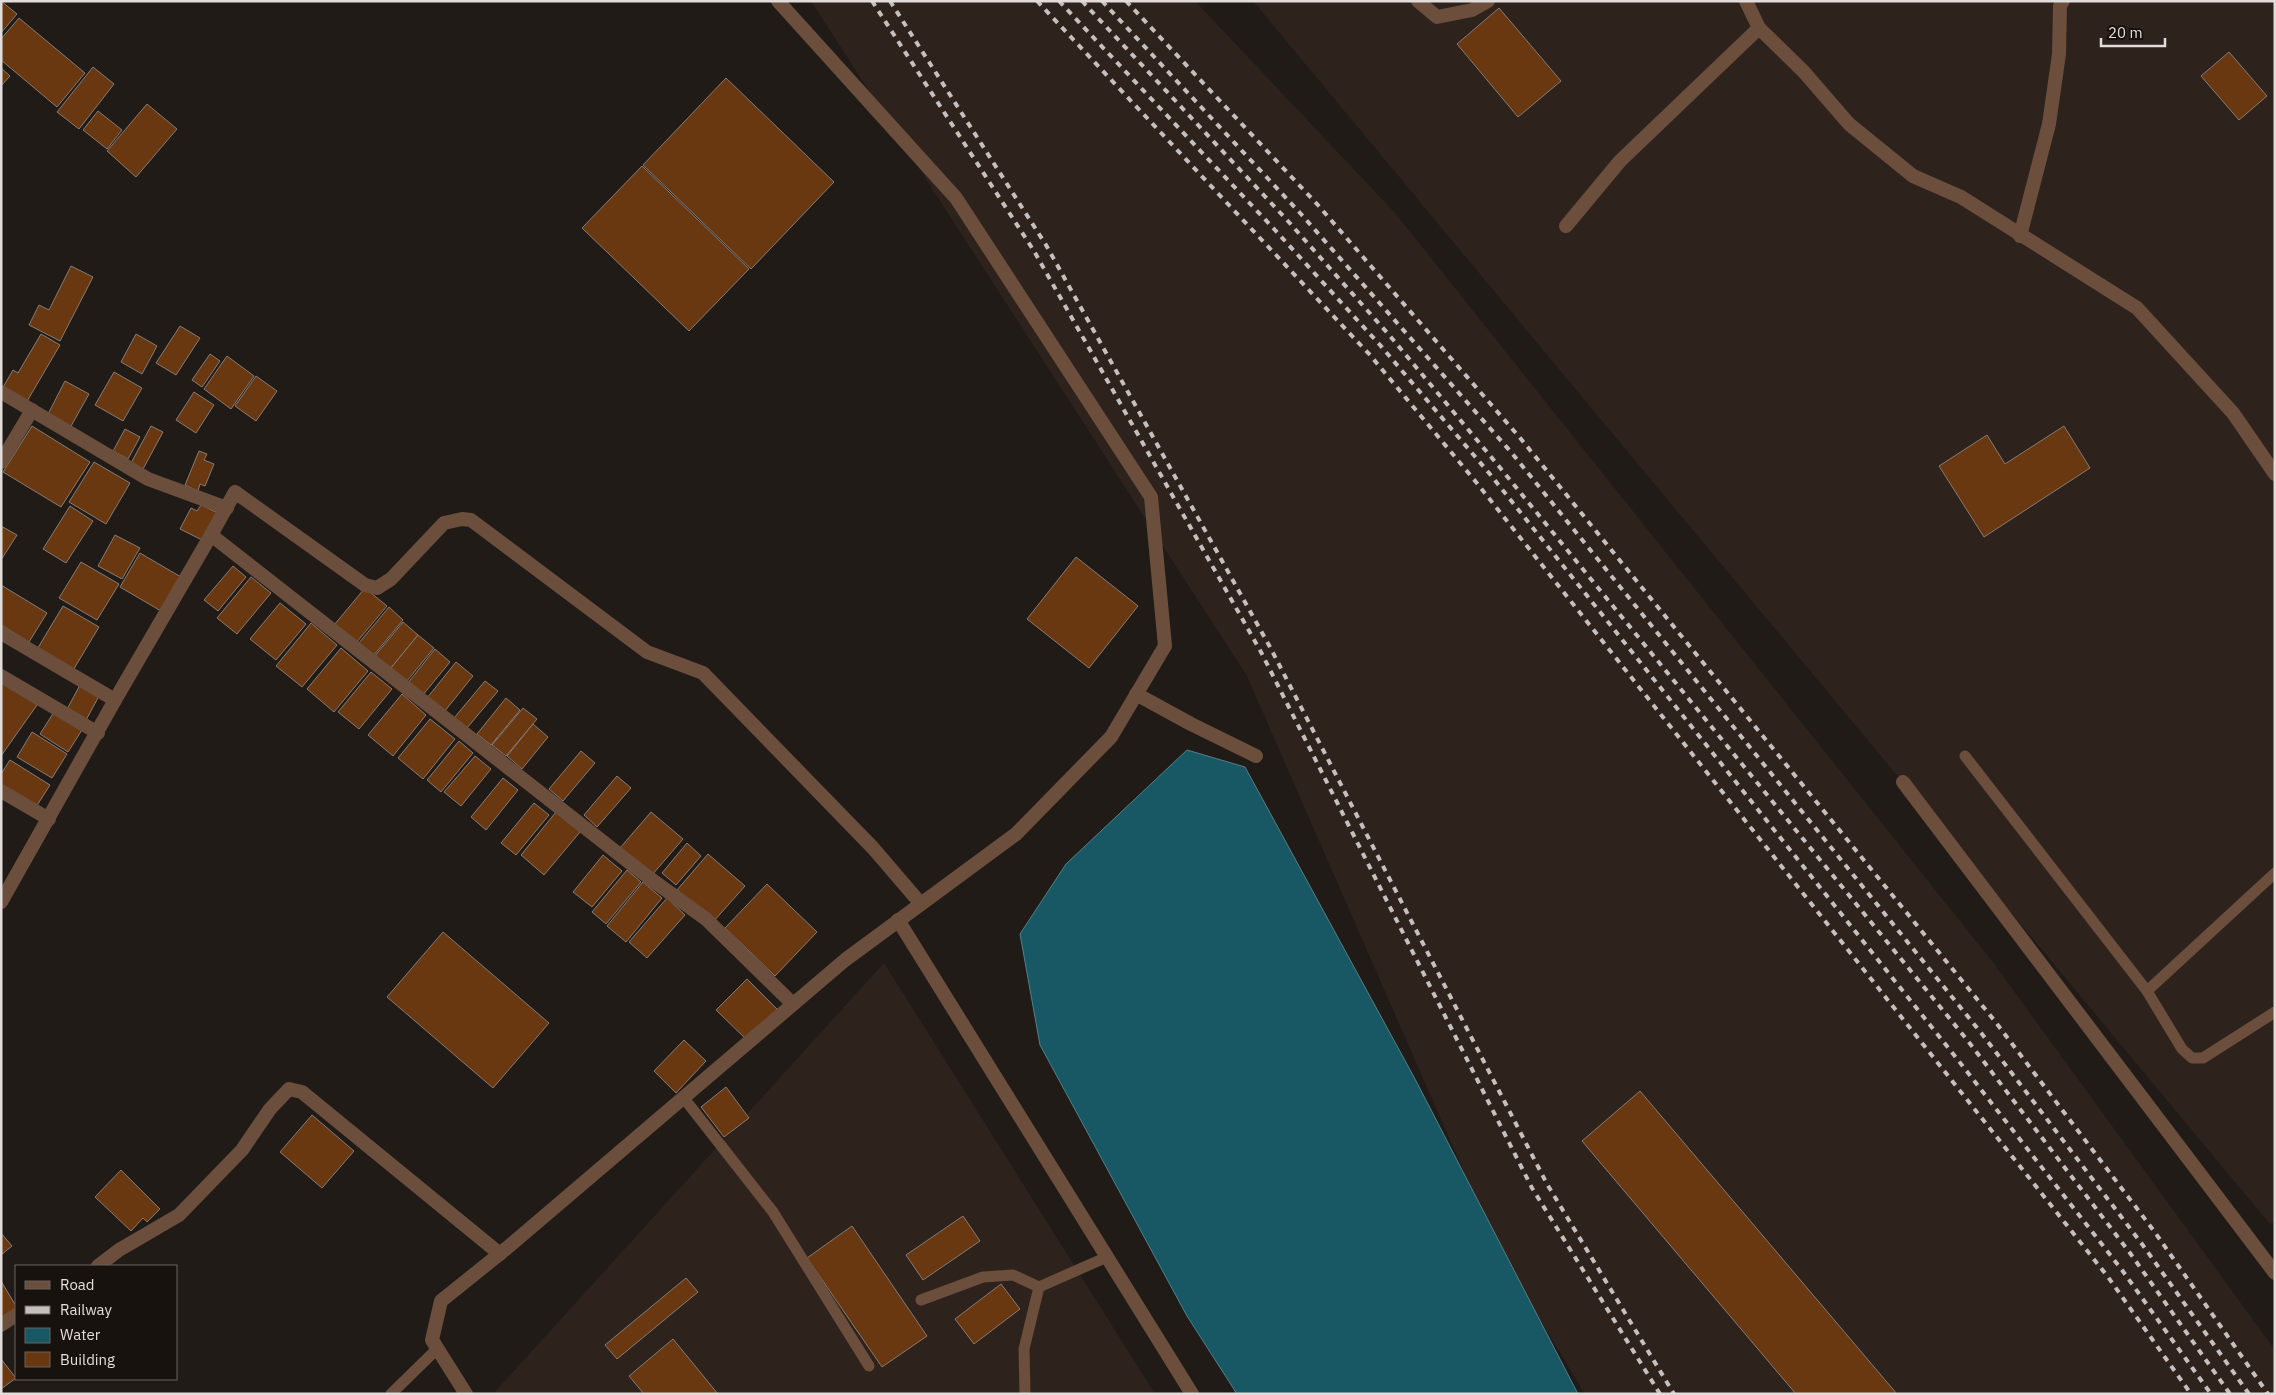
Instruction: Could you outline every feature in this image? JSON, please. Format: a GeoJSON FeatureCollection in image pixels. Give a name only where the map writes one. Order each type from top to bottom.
{"type":"FeatureCollection","features":[{"type":"Feature","properties":{"kind":"street"},"geometry":{"type":"LineString","coordinates":[[466,1394],[432,1340],[441,1301],[500,1254],[845,960],[1016,834],[1111,737],[1165,646],[1151,497],[956,198],[778,1]]}},
{"type":"Feature","properties":{"kind":"street"},"geometry":{"type":"LineString","coordinates":[[1418,1],[1437,17],[1472,10],[1488,1]]}},
{"type":"Feature","properties":{"kind":"street"},"geometry":{"type":"LineString","coordinates":[[1746,1],[1759,28],[1804,72],[1849,124],[1913,176],[1961,197],[2020,236],[2137,308],[2234,413],[2275,474]]}},
{"type":"Feature","properties":{"kind":"street"},"geometry":{"type":"LineString","coordinates":[[2020,236],[2049,124],[2059,54],[2060,6],[2063,1]]}},
{"type":"Feature","properties":{"kind":"street"},"geometry":{"type":"LineString","coordinates":[[1566,226],[1620,161],[1759,28]]}},
{"type":"Feature","properties":{"kind":"street"},"geometry":{"type":"LineString","coordinates":[[1,392],[148,479],[227,508]]}},
{"type":"Feature","properties":{"kind":"street"},"geometry":{"type":"LineString","coordinates":[[1,462],[32,410]]}},
{"type":"Feature","properties":{"kind":"street"},"geometry":{"type":"LineString","coordinates":[[1,902],[235,492],[365,585],[376,588],[391,578],[444,523],[462,519],[471,520],[647,652],[703,673],[873,848],[921,904]]}},
{"type":"Feature","properties":{"kind":"street"},"geometry":{"type":"LineString","coordinates":[[211,535],[648,877],[706,919],[793,1004]]}},
{"type":"Feature","properties":{"kind":"street"},"geometry":{"type":"LineString","coordinates":[[1,634],[115,700]]}},
{"type":"Feature","properties":{"kind":"street"},"geometry":{"type":"LineString","coordinates":[[1,676],[98,733]]}},
{"type":"Feature","properties":{"kind":"street"},"geometry":{"type":"LineString","coordinates":[[1136,694],[1256,756]]}},
{"type":"Feature","properties":{"kind":"street"},"geometry":{"type":"LineString","coordinates":[[1903,782],[2275,1273]]}},
{"type":"Feature","properties":{"kind":"street"},"geometry":{"type":"LineString","coordinates":[[1,791],[49,819]]}},
{"type":"Feature","properties":{"kind":"street"},"geometry":{"type":"LineString","coordinates":[[898,920],[1192,1394]]}},
{"type":"Feature","properties":{"kind":"street"},"geometry":{"type":"LineString","coordinates":[[99,1265],[119,1250],[179,1215],[242,1150],[270,1109],[290,1090],[302,1092],[500,1254]]}},
{"type":"Feature","properties":{"kind":"street"},"geometry":{"type":"LineString","coordinates":[[1,1325],[15,1316]]}},
{"type":"Feature","properties":{"kind":"lane"},"geometry":{"type":"LineString","coordinates":[[1965,756],[2147,991],[2182,1049],[2192,1058],[2204,1058],[2275,1012]]}},
{"type":"Feature","properties":{"kind":"lane"},"geometry":{"type":"LineString","coordinates":[[2147,991],[2275,873]]}},
{"type":"Feature","properties":{"kind":"lane"},"geometry":{"type":"LineString","coordinates":[[683,1097],[773,1212],[869,1366]]}},
{"type":"Feature","properties":{"kind":"lane"},"geometry":{"type":"LineString","coordinates":[[921,1300],[983,1277],[1014,1275],[1039,1287],[1107,1257]]}},
{"type":"Feature","properties":{"kind":"lane"},"geometry":{"type":"LineString","coordinates":[[1024,1394],[1024,1349],[1039,1287]]}},
{"type":"Feature","properties":{"kind":"lane"},"geometry":{"type":"LineString","coordinates":[[391,1394],[438,1348]]}},
{"type":"Feature","properties":{"kind":"shaded area"},"geometry":{"type":"Polygon","coordinates":[[[811,1],[1195,1],[1395,213],[1995,965],[2275,1350],[2275,1394],[1585,1394],[1500,1254],[1247,676],[811,1]]]}},
{"type":"Feature","properties":{"kind":"shaded area"},"geometry":{"type":"Polygon","coordinates":[[[1253,1],[2275,1],[2275,1221],[2270,1224],[1253,1]]]}},
{"type":"Feature","properties":{"kind":"shaded area"},"geometry":{"type":"Polygon","coordinates":[[[884,963],[1155,1394],[493,1394],[884,963]]]}},
{"type":"Feature","properties":{"kind":"water"},"geometry":{"type":"Polygon","coordinates":[[[1187,750],[1245,767],[1415,1079],[1578,1394],[1237,1394],[1187,1316],[1040,1045],[1020,934],[1066,864],[1187,750]]]}},
{"type":"Feature","properties":{"kind":"building"},"geometry":{"type":"Polygon","coordinates":[[[1,1],[17,14],[1,33],[1,1]]]}},
{"type":"Feature","properties":{"kind":"building"},"geometry":{"type":"Polygon","coordinates":[[[1499,8],[1561,81],[1518,117],[1457,44],[1499,8]]]}},
{"type":"Feature","properties":{"kind":"building"},"geometry":{"type":"Polygon","coordinates":[[[19,18],[85,73],[57,107],[1,60],[1,39],[19,18]]]}},
{"type":"Feature","properties":{"kind":"building"},"geometry":{"type":"Polygon","coordinates":[[[2229,52],[2267,96],[2239,120],[2201,76],[2229,52]]]}},
{"type":"Feature","properties":{"kind":"building"},"geometry":{"type":"Polygon","coordinates":[[[93,67],[114,84],[79,129],[57,112],[93,67]]]}},
{"type":"Feature","properties":{"kind":"building"},"geometry":{"type":"Polygon","coordinates":[[[1,68],[10,76],[1,86],[1,68]]]}},
{"type":"Feature","properties":{"kind":"building"},"geometry":{"type":"Polygon","coordinates":[[[726,78],[834,182],[751,269],[643,165],[726,78]]]}},
{"type":"Feature","properties":{"kind":"building"},"geometry":{"type":"Polygon","coordinates":[[[147,104],[177,129],[136,177],[107,151],[147,104]]]}},
{"type":"Feature","properties":{"kind":"building"},"geometry":{"type":"Polygon","coordinates":[[[98,111],[122,130],[107,149],[83,130],[98,111]]]}},
{"type":"Feature","properties":{"kind":"building"},"geometry":{"type":"Polygon","coordinates":[[[642,166],[749,269],[689,331],[582,228],[642,166]]]}},
{"type":"Feature","properties":{"kind":"building"},"geometry":{"type":"Polygon","coordinates":[[[71,266],[93,277],[60,341],[29,325],[39,305],[49,310],[71,266]]]}},
{"type":"Feature","properties":{"kind":"building"},"geometry":{"type":"Polygon","coordinates":[[[180,326],[200,338],[176,375],[156,363],[180,326]]]}},
{"type":"Feature","properties":{"kind":"building"},"geometry":{"type":"Polygon","coordinates":[[[41,334],[60,345],[26,403],[2,389],[13,370],[18,373],[41,334]]]}},
{"type":"Feature","properties":{"kind":"building"},"geometry":{"type":"Polygon","coordinates":[[[136,334],[157,346],[142,374],[121,362],[136,334]]]}},
{"type":"Feature","properties":{"kind":"building"},"geometry":{"type":"Polygon","coordinates":[[[210,354],[220,361],[202,387],[192,380],[210,354]]]}},
{"type":"Feature","properties":{"kind":"building"},"geometry":{"type":"Polygon","coordinates":[[[227,356],[254,376],[231,409],[204,389],[227,356]]]}},
{"type":"Feature","properties":{"kind":"building"},"geometry":{"type":"Polygon","coordinates":[[[114,372],[142,388],[123,421],[95,405],[114,372]]]}},
{"type":"Feature","properties":{"kind":"building"},"geometry":{"type":"Polygon","coordinates":[[[256,376],[277,391],[256,421],[235,406],[256,376]]]}},
{"type":"Feature","properties":{"kind":"building"},"geometry":{"type":"Polygon","coordinates":[[[65,381],[89,394],[70,428],[47,416],[65,381]]]}},
{"type":"Feature","properties":{"kind":"building"},"geometry":{"type":"Polygon","coordinates":[[[194,392],[214,405],[196,433],[176,420],[194,392]]]}},
{"type":"Feature","properties":{"kind":"building"},"geometry":{"type":"Polygon","coordinates":[[[32,426],[90,462],[61,507],[3,472],[32,426]]]}},
{"type":"Feature","properties":{"kind":"building"},"geometry":{"type":"Polygon","coordinates":[[[151,426],[163,432],[143,469],[131,463],[151,426]]]}},
{"type":"Feature","properties":{"kind":"building"},"geometry":{"type":"Polygon","coordinates":[[[2064,426],[2090,468],[1984,537],[1939,466],[1987,435],[2005,464],[2064,426]]]}},
{"type":"Feature","properties":{"kind":"building"},"geometry":{"type":"Polygon","coordinates":[[[125,429],[140,437],[128,459],[113,451],[125,429]]]}},
{"type":"Feature","properties":{"kind":"building"},"geometry":{"type":"Polygon","coordinates":[[[199,451],[207,454],[204,460],[214,464],[205,486],[200,484],[198,491],[185,485],[199,451]]]}},
{"type":"Feature","properties":{"kind":"building"},"geometry":{"type":"Polygon","coordinates":[[[94,462],[130,483],[106,524],[69,502],[94,462]]]}},
{"type":"Feature","properties":{"kind":"building"},"geometry":{"type":"Polygon","coordinates":[[[201,505],[218,513],[204,541],[180,529],[191,508],[197,511],[201,505]]]}},
{"type":"Feature","properties":{"kind":"building"},"geometry":{"type":"Polygon","coordinates":[[[70,506],[93,521],[66,563],[43,549],[70,506]]]}},
{"type":"Feature","properties":{"kind":"building"},"geometry":{"type":"Polygon","coordinates":[[[1,526],[17,535],[1,560],[1,526]]]}},
{"type":"Feature","properties":{"kind":"building"},"geometry":{"type":"Polygon","coordinates":[[[115,535],[140,548],[122,579],[98,566],[115,535]]]}},
{"type":"Feature","properties":{"kind":"building"},"geometry":{"type":"Polygon","coordinates":[[[140,553],[181,577],[161,611],[120,587],[140,553]]]}},
{"type":"Feature","properties":{"kind":"building"},"geometry":{"type":"Polygon","coordinates":[[[1076,557],[1138,606],[1089,668],[1027,619],[1076,557]]]}},
{"type":"Feature","properties":{"kind":"building"},"geometry":{"type":"Polygon","coordinates":[[[81,562],[119,584],[97,620],[59,598],[81,562]]]}},
{"type":"Feature","properties":{"kind":"building"},"geometry":{"type":"Polygon","coordinates":[[[233,566],[246,577],[218,611],[204,600],[233,566]]]}},
{"type":"Feature","properties":{"kind":"building"},"geometry":{"type":"Polygon","coordinates":[[[251,577],[271,593],[237,634],[217,618],[251,577]]]}},
{"type":"Feature","properties":{"kind":"building"},"geometry":{"type":"Polygon","coordinates":[[[1,585],[47,613],[29,642],[1,625],[1,585]]]}},
{"type":"Feature","properties":{"kind":"building"},"geometry":{"type":"Polygon","coordinates":[[[365,588],[387,606],[356,643],[334,625],[365,588]]]}},
{"type":"Feature","properties":{"kind":"building"},"geometry":{"type":"Polygon","coordinates":[[[280,603],[306,624],[276,660],[250,639],[280,603]]]}},
{"type":"Feature","properties":{"kind":"building"},"geometry":{"type":"Polygon","coordinates":[[[63,606],[99,627],[72,672],[36,651],[63,606]]]}},
{"type":"Feature","properties":{"kind":"building"},"geometry":{"type":"Polygon","coordinates":[[[389,607],[403,620],[373,656],[358,644],[389,607]]]}},
{"type":"Feature","properties":{"kind":"building"},"geometry":{"type":"Polygon","coordinates":[[[403,622],[418,635],[390,669],[374,657],[403,622]]]}},
{"type":"Feature","properties":{"kind":"building"},"geometry":{"type":"Polygon","coordinates":[[[311,623],[337,645],[302,687],[276,666],[311,623]]]}},
{"type":"Feature","properties":{"kind":"building"},"geometry":{"type":"Polygon","coordinates":[[[418,635],[434,648],[406,682],[390,669],[418,635]]]}},
{"type":"Feature","properties":{"kind":"building"},"geometry":{"type":"Polygon","coordinates":[[[341,648],[368,671],[334,712],[307,689],[341,648]]]}},
{"type":"Feature","properties":{"kind":"building"},"geometry":{"type":"Polygon","coordinates":[[[435,649],[450,662],[422,696],[407,684],[435,649]]]}},
{"type":"Feature","properties":{"kind":"building"},"geometry":{"type":"Polygon","coordinates":[[[456,662],[473,676],[444,712],[427,698],[456,662]]]}},
{"type":"Feature","properties":{"kind":"building"},"geometry":{"type":"Polygon","coordinates":[[[371,672],[392,689],[359,729],[338,712],[371,672]]]}},
{"type":"Feature","properties":{"kind":"building"},"geometry":{"type":"Polygon","coordinates":[[[1,680],[37,705],[1,756],[1,680]]]}},
{"type":"Feature","properties":{"kind":"building"},"geometry":{"type":"Polygon","coordinates":[[[485,681],[498,691],[467,728],[454,718],[485,681]]]}},
{"type":"Feature","properties":{"kind":"building"},"geometry":{"type":"Polygon","coordinates":[[[80,685],[99,696],[85,722],[66,711],[80,685]]]}},
{"type":"Feature","properties":{"kind":"building"},"geometry":{"type":"Polygon","coordinates":[[[402,694],[426,715],[393,756],[368,735],[402,694]]]}},
{"type":"Feature","properties":{"kind":"building"},"geometry":{"type":"Polygon","coordinates":[[[506,698],[520,710],[491,745],[477,734],[506,698]]]}},
{"type":"Feature","properties":{"kind":"building"},"geometry":{"type":"Polygon","coordinates":[[[523,708],[537,719],[506,756],[492,745],[523,708]]]}},
{"type":"Feature","properties":{"kind":"building"},"geometry":{"type":"Polygon","coordinates":[[[54,712],[82,730],[68,752],[40,734],[54,712]]]}},
{"type":"Feature","properties":{"kind":"building"},"geometry":{"type":"Polygon","coordinates":[[[430,719],[455,739],[423,779],[398,758],[430,719]]]}},
{"type":"Feature","properties":{"kind":"building"},"geometry":{"type":"Polygon","coordinates":[[[533,724],[548,737],[522,769],[507,756],[533,724]]]}},
{"type":"Feature","properties":{"kind":"building"},"geometry":{"type":"Polygon","coordinates":[[[32,732],[67,754],[52,778],[17,757],[32,732]]]}},
{"type":"Feature","properties":{"kind":"building"},"geometry":{"type":"Polygon","coordinates":[[[459,741],[473,753],[441,792],[427,780],[459,741]]]}},
{"type":"Feature","properties":{"kind":"building"},"geometry":{"type":"Polygon","coordinates":[[[581,751],[595,763],[563,801],[549,789],[581,751]]]}},
{"type":"Feature","properties":{"kind":"building"},"geometry":{"type":"Polygon","coordinates":[[[475,756],[491,769],[461,806],[444,792],[475,756]]]}},
{"type":"Feature","properties":{"kind":"building"},"geometry":{"type":"Polygon","coordinates":[[[10,760],[50,785],[36,807],[1,785],[1,774],[10,760]]]}},
{"type":"Feature","properties":{"kind":"building"},"geometry":{"type":"Polygon","coordinates":[[[617,776],[631,788],[597,827],[584,815],[617,776]]]}},
{"type":"Feature","properties":{"kind":"building"},"geometry":{"type":"Polygon","coordinates":[[[503,778],[518,790],[486,830],[471,817],[503,778]]]}},
{"type":"Feature","properties":{"kind":"building"},"geometry":{"type":"Polygon","coordinates":[[[534,803],[549,815],[516,855],[501,843],[534,803]]]}},
{"type":"Feature","properties":{"kind":"building"},"geometry":{"type":"Polygon","coordinates":[[[556,812],[580,832],[544,875],[521,855],[556,812]]]}},
{"type":"Feature","properties":{"kind":"building"},"geometry":{"type":"Polygon","coordinates":[[[651,812],[683,839],[652,875],[620,848],[651,812]]]}},
{"type":"Feature","properties":{"kind":"building"},"geometry":{"type":"Polygon","coordinates":[[[687,843],[701,856],[676,885],[662,873],[687,843]]]}},
{"type":"Feature","properties":{"kind":"building"},"geometry":{"type":"Polygon","coordinates":[[[708,854],[745,886],[713,922],[677,890],[708,854]]]}},
{"type":"Feature","properties":{"kind":"building"},"geometry":{"type":"Polygon","coordinates":[[[603,855],[622,871],[592,907],[573,892],[603,855]]]}},
{"type":"Feature","properties":{"kind":"building"},"geometry":{"type":"Polygon","coordinates":[[[627,870],[641,882],[606,924],[592,912],[627,870]]]}},
{"type":"Feature","properties":{"kind":"building"},"geometry":{"type":"Polygon","coordinates":[[[643,882],[662,898],[626,942],[607,926],[643,882]]]}},
{"type":"Feature","properties":{"kind":"building"},"geometry":{"type":"Polygon","coordinates":[[[767,884],[817,932],[775,976],[725,928],[767,884]]]}},
{"type":"Feature","properties":{"kind":"building"},"geometry":{"type":"Polygon","coordinates":[[[667,898],[685,915],[647,958],[629,942],[667,898]]]}},
{"type":"Feature","properties":{"kind":"building"},"geometry":{"type":"Polygon","coordinates":[[[443,932],[549,1023],[493,1088],[387,997],[443,932]]]}},
{"type":"Feature","properties":{"kind":"building"},"geometry":{"type":"Polygon","coordinates":[[[747,979],[778,1010],[748,1041],[716,1010],[747,979]]]}},
{"type":"Feature","properties":{"kind":"building"},"geometry":{"type":"Polygon","coordinates":[[[684,1040],[706,1061],[676,1093],[654,1071],[684,1040]]]}},
{"type":"Feature","properties":{"kind":"building"},"geometry":{"type":"Polygon","coordinates":[[[726,1087],[749,1118],[724,1137],[701,1107],[726,1087]]]}},
{"type":"Feature","properties":{"kind":"building"},"geometry":{"type":"Polygon","coordinates":[[[1640,1091],[1897,1394],[1796,1394],[1582,1141],[1640,1091]]]}},
{"type":"Feature","properties":{"kind":"building"},"geometry":{"type":"Polygon","coordinates":[[[312,1115],[354,1151],[322,1188],[280,1152],[312,1115]]]}},
{"type":"Feature","properties":{"kind":"building"},"geometry":{"type":"Polygon","coordinates":[[[121,1170],[160,1209],[147,1222],[143,1218],[131,1231],[95,1197],[121,1170]]]}},
{"type":"Feature","properties":{"kind":"building"},"geometry":{"type":"Polygon","coordinates":[[[963,1216],[980,1241],[923,1280],[906,1255],[963,1216]]]}},
{"type":"Feature","properties":{"kind":"building"},"geometry":{"type":"Polygon","coordinates":[[[852,1226],[927,1336],[882,1367],[807,1258],[852,1226]]]}},
{"type":"Feature","properties":{"kind":"building"},"geometry":{"type":"Polygon","coordinates":[[[1,1233],[12,1246],[1,1255],[1,1233]]]}},
{"type":"Feature","properties":{"kind":"building"},"geometry":{"type":"Polygon","coordinates":[[[686,1278],[698,1292],[617,1359],[605,1345],[686,1278]]]}},
{"type":"Feature","properties":{"kind":"building"},"geometry":{"type":"Polygon","coordinates":[[[1,1281],[15,1304],[15,1312],[1,1320],[1,1281]]]}},
{"type":"Feature","properties":{"kind":"building"},"geometry":{"type":"Polygon","coordinates":[[[1001,1284],[1020,1309],[974,1344],[955,1319],[1001,1284]]]}},
{"type":"Feature","properties":{"kind":"building"},"geometry":{"type":"Polygon","coordinates":[[[673,1339],[718,1394],[644,1394],[629,1376],[673,1339]]]}},
{"type":"Feature","properties":{"kind":"building"},"geometry":{"type":"Polygon","coordinates":[[[1,1359],[15,1379],[1,1389],[1,1359]]]}},
{"type":"Feature","properties":{"kind":"railway"},"geometry":{"type":"LineString","coordinates":[[872,1],[1034,251],[1261,652],[1532,1188],[1660,1394]]}},
{"type":"Feature","properties":{"kind":"railway"},"geometry":{"type":"LineString","coordinates":[[890,1],[1046,245],[1270,647],[1547,1184],[1674,1394]]}},
{"type":"Feature","properties":{"kind":"railway"},"geometry":{"type":"LineString","coordinates":[[1037,1],[1370,355],[1476,482],[2108,1277],[2191,1394]]}},
{"type":"Feature","properties":{"kind":"railway"},"geometry":{"type":"LineString","coordinates":[[1059,1],[1275,230],[1380,345],[1489,473],[1954,1055],[2122,1270],[2211,1394]]}},
{"type":"Feature","properties":{"kind":"railway"},"geometry":{"type":"LineString","coordinates":[[1082,1],[1287,220],[1390,336],[1497,464],[1968,1041],[2130,1253],[2230,1394]]}},
{"type":"Feature","properties":{"kind":"railway"},"geometry":{"type":"LineString","coordinates":[[1102,1],[1301,214],[1511,452],[1982,1034],[2142,1244],[2249,1394]]}},
{"type":"Feature","properties":{"kind":"railway"},"geometry":{"type":"LineString","coordinates":[[1126,1],[1317,204],[1521,439],[1994,1020],[2154,1231],[2268,1394]]}}]}
